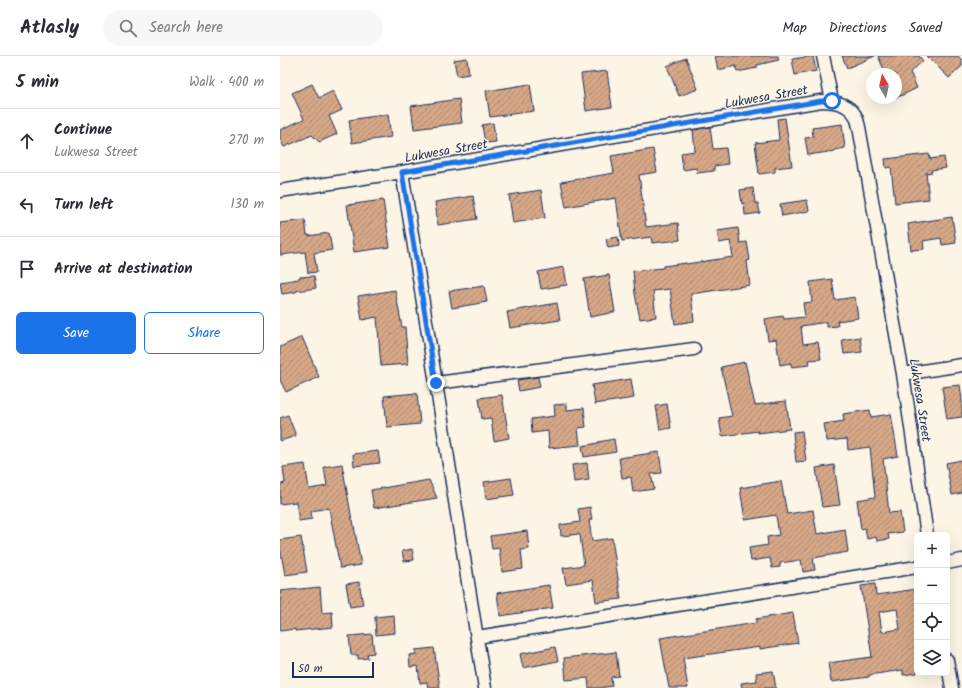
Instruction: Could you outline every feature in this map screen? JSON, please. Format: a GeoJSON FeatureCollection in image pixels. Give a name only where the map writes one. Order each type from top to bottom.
{"type":"FeatureCollection","features":[{"type":"Feature","properties":{"kind":"street"},"geometry":{"type":"LineString","coordinates":[[823,56],[832,101]]}},
{"type":"Feature","properties":{"kind":"street","name":"Lukwesa Street"},"geometry":{"type":"LineString","coordinates":[[280,191],[402,172],[821,101],[832,101],[846,106],[854,114],[859,127],[903,374],[927,532]]}},
{"type":"Feature","properties":{"kind":"street"},"geometry":{"type":"LineString","coordinates":[[402,172],[485,688]]}},
{"type":"Feature","properties":{"kind":"street"},"geometry":{"type":"LineString","coordinates":[[436,383],[694,349]]}},
{"type":"Feature","properties":{"kind":"street"},"geometry":{"type":"LineString","coordinates":[[903,374],[962,365]]}},
{"type":"Feature","properties":{"kind":"street"},"geometry":{"type":"LineString","coordinates":[[950,562],[962,560]]}},
{"type":"Feature","properties":{"kind":"street"},"geometry":{"type":"LineString","coordinates":[[477,637],[914,567]]}},
{"type":"Feature","properties":{"kind":"street"},"geometry":{"type":"LineString","coordinates":[[950,676],[952,688]]}},
{"type":"Feature","properties":{"kind":"building"},"geometry":{"type":"Polygon","coordinates":[[[715,56],[778,56],[779,60],[757,65],[757,68],[737,72],[736,66],[718,70],[715,56]]]}},
{"type":"Feature","properties":{"kind":"building"},"geometry":{"type":"Polygon","coordinates":[[[813,56],[816,71],[795,75],[792,59],[813,56]]]}},
{"type":"Feature","properties":{"kind":"building"},"geometry":{"type":"Polygon","coordinates":[[[842,56],[875,56],[847,68],[842,56]]]}},
{"type":"Feature","properties":{"kind":"building"},"geometry":{"type":"Polygon","coordinates":[[[878,56],[919,56],[923,61],[910,72],[917,88],[902,95],[902,68],[883,68],[878,56]]]}},
{"type":"Feature","properties":{"kind":"building"},"geometry":{"type":"Polygon","coordinates":[[[927,56],[958,56],[962,60],[962,66],[949,78],[927,56]]]}},
{"type":"Feature","properties":{"kind":"building"},"geometry":{"type":"Polygon","coordinates":[[[467,58],[469,74],[457,76],[454,60],[467,58]]]}},
{"type":"Feature","properties":{"kind":"building"},"geometry":{"type":"Polygon","coordinates":[[[686,58],[698,89],[679,96],[667,66],[686,58]]]}},
{"type":"Feature","properties":{"kind":"building"},"geometry":{"type":"Polygon","coordinates":[[[607,71],[612,107],[586,111],[581,74],[607,71]]]}},
{"type":"Feature","properties":{"kind":"building"},"geometry":{"type":"Polygon","coordinates":[[[312,84],[319,98],[333,91],[342,110],[329,116],[337,134],[319,142],[312,135],[284,147],[280,139],[280,130],[304,119],[292,93],[312,84]]]}},
{"type":"Feature","properties":{"kind":"building"},"geometry":{"type":"Polygon","coordinates":[[[530,84],[534,111],[490,117],[486,91],[530,84]]]}},
{"type":"Feature","properties":{"kind":"building"},"geometry":{"type":"Polygon","coordinates":[[[459,99],[462,123],[414,129],[411,106],[459,99]]]}},
{"type":"Feature","properties":{"kind":"building"},"geometry":{"type":"Polygon","coordinates":[[[388,114],[391,137],[352,143],[349,120],[388,114]]]}},
{"type":"Feature","properties":{"kind":"building"},"geometry":{"type":"Polygon","coordinates":[[[785,118],[792,166],[775,168],[775,172],[759,174],[755,143],[779,140],[777,119],[785,118]]]}},
{"type":"Feature","properties":{"kind":"building"},"geometry":{"type":"Polygon","coordinates":[[[493,123],[496,142],[485,143],[482,125],[493,123]]]}},
{"type":"Feature","properties":{"kind":"building"},"geometry":{"type":"Polygon","coordinates":[[[842,124],[845,148],[808,155],[805,138],[813,137],[812,128],[842,124]]]}},
{"type":"Feature","properties":{"kind":"building"},"geometry":{"type":"Polygon","coordinates":[[[710,127],[713,149],[726,148],[728,164],[714,166],[714,171],[697,173],[696,168],[683,170],[681,153],[695,151],[693,130],[710,127]]]}},
{"type":"Feature","properties":{"kind":"building"},"geometry":{"type":"Polygon","coordinates":[[[653,149],[657,172],[639,175],[646,227],[678,223],[680,240],[652,243],[651,237],[622,241],[616,198],[566,207],[561,182],[614,173],[611,156],[653,149]]]}},
{"type":"Feature","properties":{"kind":"building"},"geometry":{"type":"Polygon","coordinates":[[[929,154],[930,159],[944,157],[946,168],[931,170],[932,172],[926,173],[929,199],[895,203],[891,167],[886,168],[885,159],[929,154]]]}},
{"type":"Feature","properties":{"kind":"building"},"geometry":{"type":"Polygon","coordinates":[[[753,188],[755,203],[758,203],[760,213],[745,215],[744,203],[742,204],[740,190],[753,188]]]}},
{"type":"Feature","properties":{"kind":"building"},"geometry":{"type":"Polygon","coordinates":[[[541,190],[545,218],[513,223],[509,195],[541,190]]]}},
{"type":"Feature","properties":{"kind":"building"},"geometry":{"type":"Polygon","coordinates":[[[473,196],[477,219],[438,225],[435,202],[473,196]]]}},
{"type":"Feature","properties":{"kind":"building"},"geometry":{"type":"Polygon","coordinates":[[[383,200],[390,247],[354,252],[347,205],[383,200]]]}},
{"type":"Feature","properties":{"kind":"building"},"geometry":{"type":"Polygon","coordinates":[[[807,200],[809,211],[782,216],[780,204],[807,200]]]}},
{"type":"Feature","properties":{"kind":"building"},"geometry":{"type":"Polygon","coordinates":[[[952,217],[956,243],[942,245],[941,238],[923,241],[924,249],[911,250],[908,224],[952,217]]]}},
{"type":"Feature","properties":{"kind":"building"},"geometry":{"type":"Polygon","coordinates":[[[305,220],[308,236],[329,233],[332,250],[314,253],[317,272],[308,273],[305,252],[280,255],[280,223],[305,220]]]}},
{"type":"Feature","properties":{"kind":"building"},"geometry":{"type":"Polygon","coordinates":[[[738,228],[740,243],[747,242],[750,260],[747,261],[750,285],[691,294],[694,321],[675,324],[670,289],[653,291],[656,317],[640,319],[635,294],[633,271],[733,257],[730,241],[719,243],[717,231],[738,228]]]}},
{"type":"Feature","properties":{"kind":"building"},"geometry":{"type":"Polygon","coordinates":[[[618,237],[619,246],[608,248],[606,239],[618,237]]]}},
{"type":"Feature","properties":{"kind":"building"},"geometry":{"type":"Polygon","coordinates":[[[564,267],[567,285],[541,289],[538,272],[564,267]]]}},
{"type":"Feature","properties":{"kind":"building"},"geometry":{"type":"Polygon","coordinates":[[[609,275],[615,312],[590,317],[584,279],[609,275]]]}},
{"type":"Feature","properties":{"kind":"building"},"geometry":{"type":"Polygon","coordinates":[[[314,276],[316,288],[282,294],[280,282],[299,279],[299,277],[314,276]]]}},
{"type":"Feature","properties":{"kind":"building"},"geometry":{"type":"Polygon","coordinates":[[[832,279],[835,300],[855,297],[858,318],[837,321],[838,326],[827,327],[827,322],[801,326],[803,344],[818,342],[821,359],[809,360],[810,365],[791,367],[791,363],[780,365],[776,339],[768,340],[765,319],[783,316],[784,319],[805,317],[803,303],[812,302],[810,282],[832,279]]]}},
{"type":"Feature","properties":{"kind":"building"},"geometry":{"type":"Polygon","coordinates":[[[484,286],[487,302],[452,308],[449,291],[484,286]]]}},
{"type":"Feature","properties":{"kind":"building"},"geometry":{"type":"Polygon","coordinates":[[[395,290],[402,327],[405,327],[408,364],[381,366],[377,317],[362,320],[358,296],[395,290]]]}},
{"type":"Feature","properties":{"kind":"building"},"geometry":{"type":"Polygon","coordinates":[[[557,303],[560,320],[510,328],[507,312],[557,303]]]}},
{"type":"Feature","properties":{"kind":"building"},"geometry":{"type":"Polygon","coordinates":[[[302,337],[319,377],[286,392],[280,380],[280,347],[302,337]]]}},
{"type":"Feature","properties":{"kind":"building"},"geometry":{"type":"Polygon","coordinates":[[[860,337],[862,352],[844,354],[842,340],[860,337]]]}},
{"type":"Feature","properties":{"kind":"building"},"geometry":{"type":"Polygon","coordinates":[[[745,362],[755,405],[786,401],[790,429],[758,433],[758,431],[722,436],[719,418],[732,416],[721,367],[745,362]]]}},
{"type":"Feature","properties":{"kind":"building"},"geometry":{"type":"Polygon","coordinates":[[[538,377],[540,387],[519,391],[517,380],[538,377]]]}},
{"type":"Feature","properties":{"kind":"building"},"geometry":{"type":"Polygon","coordinates":[[[631,379],[634,398],[595,404],[592,385],[631,379]]]}},
{"type":"Feature","properties":{"kind":"building"},"geometry":{"type":"Polygon","coordinates":[[[960,385],[962,417],[947,419],[942,387],[960,385]]]}},
{"type":"Feature","properties":{"kind":"building"},"geometry":{"type":"Polygon","coordinates":[[[417,393],[420,424],[387,427],[384,396],[417,393]]]}},
{"type":"Feature","properties":{"kind":"building"},"geometry":{"type":"Polygon","coordinates":[[[502,395],[509,438],[494,441],[491,418],[482,419],[479,398],[502,395]]]}},
{"type":"Feature","properties":{"kind":"building"},"geometry":{"type":"Polygon","coordinates":[[[567,404],[567,410],[584,408],[586,427],[578,428],[580,445],[549,448],[548,431],[532,433],[531,419],[555,416],[554,405],[567,404]]]}},
{"type":"Feature","properties":{"kind":"building"},"geometry":{"type":"Polygon","coordinates":[[[667,404],[671,428],[660,430],[656,406],[667,404]]]}},
{"type":"Feature","properties":{"kind":"building"},"geometry":{"type":"Polygon","coordinates":[[[870,410],[871,417],[891,414],[898,456],[883,459],[889,513],[900,512],[903,532],[888,534],[889,539],[877,541],[876,537],[867,539],[865,528],[861,529],[857,500],[875,497],[870,447],[848,450],[847,439],[827,441],[824,424],[844,421],[843,414],[870,410]]]}},
{"type":"Feature","properties":{"kind":"building"},"geometry":{"type":"Polygon","coordinates":[[[288,415],[296,436],[280,441],[280,418],[288,415]]]}},
{"type":"Feature","properties":{"kind":"building"},"geometry":{"type":"Polygon","coordinates":[[[802,431],[806,461],[796,462],[793,432],[802,431]]]}},
{"type":"Feature","properties":{"kind":"building"},"geometry":{"type":"Polygon","coordinates":[[[614,439],[616,452],[584,457],[582,446],[614,439]]]}},
{"type":"Feature","properties":{"kind":"building"},"geometry":{"type":"Polygon","coordinates":[[[378,451],[380,463],[354,466],[353,454],[378,451]]]}},
{"type":"Feature","properties":{"kind":"building"},"geometry":{"type":"Polygon","coordinates":[[[659,452],[662,473],[651,474],[654,489],[633,492],[631,477],[622,478],[619,458],[659,452]]]}},
{"type":"Feature","properties":{"kind":"building"},"geometry":{"type":"Polygon","coordinates":[[[962,460],[962,493],[952,495],[946,463],[962,460]]]}},
{"type":"Feature","properties":{"kind":"building"},"geometry":{"type":"Polygon","coordinates":[[[587,463],[589,480],[574,482],[572,465],[587,463]]]}},
{"type":"Feature","properties":{"kind":"building"},"geometry":{"type":"Polygon","coordinates":[[[305,464],[309,489],[327,486],[324,467],[342,464],[361,565],[340,568],[329,508],[311,511],[312,519],[299,521],[296,502],[280,504],[280,484],[285,483],[283,467],[305,464]]]}},
{"type":"Feature","properties":{"kind":"building"},"geometry":{"type":"Polygon","coordinates":[[[834,465],[840,505],[822,507],[816,468],[834,465]]]}},
{"type":"Feature","properties":{"kind":"building"},"geometry":{"type":"Polygon","coordinates":[[[511,478],[514,495],[486,499],[484,482],[511,478]]]}},
{"type":"Feature","properties":{"kind":"building"},"geometry":{"type":"Polygon","coordinates":[[[429,480],[437,498],[374,508],[371,490],[429,480]]]}},
{"type":"Feature","properties":{"kind":"building"},"geometry":{"type":"Polygon","coordinates":[[[781,481],[787,514],[813,510],[817,534],[845,529],[848,552],[813,558],[815,570],[803,572],[801,560],[780,563],[780,567],[772,568],[770,558],[751,561],[749,548],[768,545],[767,537],[779,535],[776,515],[745,520],[740,488],[781,481]]]}},
{"type":"Feature","properties":{"kind":"building"},"geometry":{"type":"Polygon","coordinates":[[[590,507],[592,520],[589,520],[592,541],[612,538],[621,599],[596,602],[593,580],[566,584],[563,568],[584,565],[580,535],[561,536],[560,525],[580,522],[578,509],[590,507]]]}},
{"type":"Feature","properties":{"kind":"building"},"geometry":{"type":"Polygon","coordinates":[[[527,531],[529,549],[521,550],[523,569],[502,572],[499,548],[492,549],[490,536],[527,531]]]}},
{"type":"Feature","properties":{"kind":"building"},"geometry":{"type":"Polygon","coordinates":[[[301,537],[307,572],[285,575],[280,540],[301,537]]]}},
{"type":"Feature","properties":{"kind":"building"},"geometry":{"type":"Polygon","coordinates":[[[412,549],[414,560],[404,561],[402,551],[412,549]]]}},
{"type":"Feature","properties":{"kind":"building"},"geometry":{"type":"Polygon","coordinates":[[[359,582],[363,605],[350,607],[346,584],[359,582]]]}},
{"type":"Feature","properties":{"kind":"building"},"geometry":{"type":"Polygon","coordinates":[[[875,584],[876,595],[914,589],[914,673],[903,675],[903,670],[869,675],[869,677],[831,682],[828,663],[872,657],[861,586],[875,584]],[[897,609],[879,612],[882,632],[900,629],[897,609]]]}},
{"type":"Feature","properties":{"kind":"building"},"geometry":{"type":"Polygon","coordinates":[[[549,585],[553,608],[500,616],[497,593],[549,585]]]}},
{"type":"Feature","properties":{"kind":"building"},"geometry":{"type":"Polygon","coordinates":[[[320,587],[322,613],[332,612],[333,627],[280,631],[280,600],[282,600],[280,591],[320,587]]]}},
{"type":"Feature","properties":{"kind":"building"},"geometry":{"type":"Polygon","coordinates":[[[793,613],[798,643],[683,658],[688,688],[669,688],[660,638],[756,623],[756,619],[793,613]]]}},
{"type":"Feature","properties":{"kind":"building"},"geometry":{"type":"Polygon","coordinates":[[[394,615],[395,633],[376,635],[375,617],[394,615]]]}},
{"type":"Feature","properties":{"kind":"building"},"geometry":{"type":"Polygon","coordinates":[[[372,634],[374,653],[367,654],[368,658],[358,659],[358,655],[351,655],[349,636],[372,634]]]}},
{"type":"Feature","properties":{"kind":"building"},"geometry":{"type":"Polygon","coordinates":[[[555,647],[558,661],[523,668],[520,654],[555,647]]]}},
{"type":"Feature","properties":{"kind":"building"},"geometry":{"type":"Polygon","coordinates":[[[434,648],[440,688],[428,688],[427,682],[420,683],[418,666],[410,667],[409,655],[416,654],[415,650],[434,648]]]}},
{"type":"Feature","properties":{"kind":"building"},"geometry":{"type":"Polygon","coordinates":[[[616,652],[619,676],[611,677],[612,686],[589,688],[588,678],[566,680],[564,658],[616,652]]]}},
{"type":"Feature","properties":{"kind":"building"},"geometry":{"type":"Polygon","coordinates":[[[773,671],[776,688],[742,688],[741,683],[757,681],[756,673],[773,671]]]}},
{"type":"Feature","properties":{"kind":"route"},"geometry":{"type":"LineString","coordinates":[[436,383],[402,172],[821,101],[832,101]]}}]}
